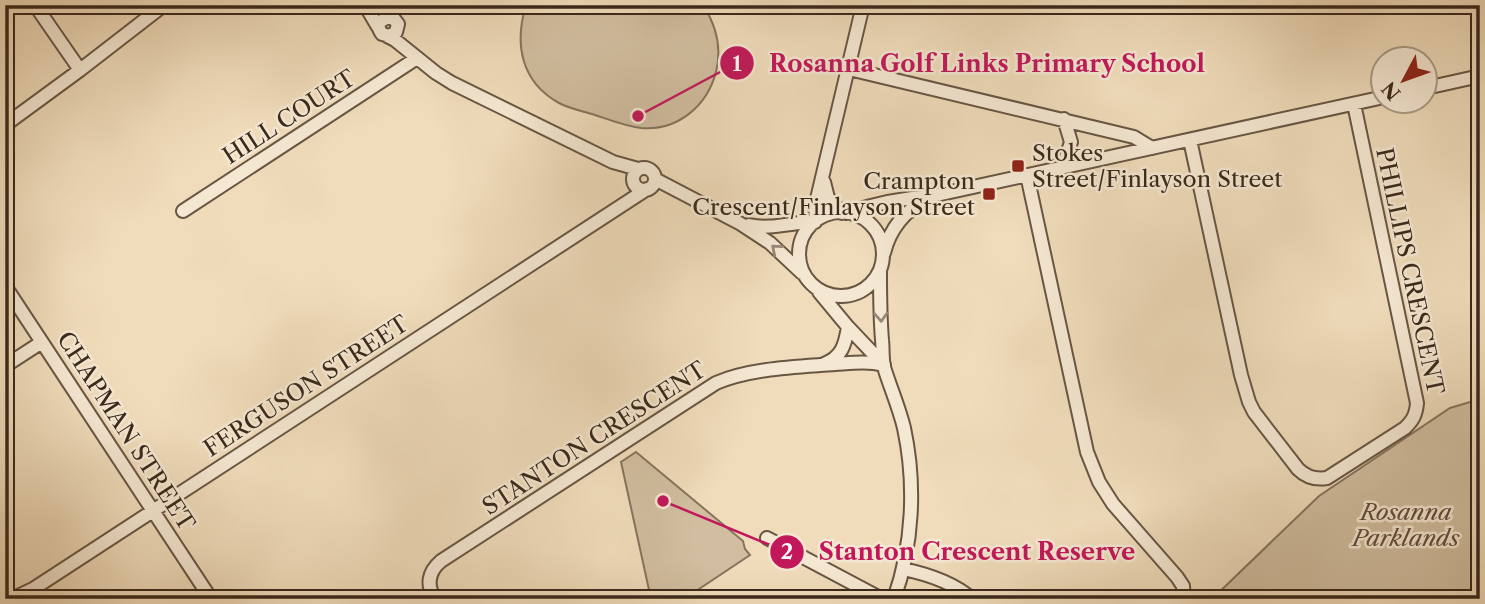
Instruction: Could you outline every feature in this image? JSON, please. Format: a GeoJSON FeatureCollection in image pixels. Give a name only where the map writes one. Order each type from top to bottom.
{"type":"FeatureCollection","features":[{"type":"Feature","properties":{"kind":"street"},"geometry":{"type":"LineString","coordinates":[[35,5],[80,70]]}},
{"type":"Feature","properties":{"kind":"street"},"geometry":{"type":"LineString","coordinates":[[5,125],[164,5]]}},
{"type":"Feature","properties":{"kind":"street"},"geometry":{"type":"LineString","coordinates":[[367,5],[417,58],[452,83],[613,162],[643,181],[674,191],[741,224],[776,248],[884,365]]}},
{"type":"Feature","properties":{"kind":"street"},"geometry":{"type":"LineString","coordinates":[[389,26],[403,5]]}},
{"type":"Feature","properties":{"kind":"street"},"geometry":{"type":"LineString","coordinates":[[863,5],[816,202],[814,222],[803,238],[800,249],[800,261],[809,281],[822,292],[834,296],[853,295],[869,285],[881,266],[887,241],[894,227],[912,209],[932,196]]}},
{"type":"Feature","properties":{"kind":"street","name":"HILL COURT"},"geometry":{"type":"LineString","coordinates":[[183,211],[417,58]]}},
{"type":"Feature","properties":{"kind":"street"},"geometry":{"type":"LineString","coordinates":[[849,69],[1134,137],[1152,148]]}},
{"type":"Feature","properties":{"kind":"street"},"geometry":{"type":"LineString","coordinates":[[1440,85],[1480,76]]}},
{"type":"Feature","properties":{"kind":"street"},"geometry":{"type":"LineString","coordinates":[[741,224],[767,228],[814,222],[828,215],[902,199],[932,196],[1370,100]]}},
{"type":"Feature","properties":{"kind":"street","name":"PHILLIPS CRESCENT"},"geometry":{"type":"LineString","coordinates":[[1190,139],[1249,402],[1297,469],[1313,478],[1327,478],[1405,428],[1412,422],[1418,403],[1354,104]]}},
{"type":"Feature","properties":{"kind":"street"},"geometry":{"type":"LineString","coordinates":[[1063,167],[1070,142],[1064,119]]}},
{"type":"Feature","properties":{"kind":"street"},"geometry":{"type":"LineString","coordinates":[[824,172],[824,184],[831,203],[844,213],[861,218],[873,227],[882,248],[880,303],[884,365],[904,429],[909,462],[910,513],[903,569],[894,599]]}},
{"type":"Feature","properties":{"kind":"street"},"geometry":{"type":"LineString","coordinates":[[1027,175],[1092,467],[1112,503],[1177,577],[1183,586],[1184,599]]}},
{"type":"Feature","properties":{"kind":"street","name":"FERGUSON STREET"},"geometry":{"type":"LineString","coordinates":[[12,599],[33,589],[620,205],[643,181]]}},
{"type":"Feature","properties":{"kind":"street","name":"CHAPMAN STREET"},"geometry":{"type":"LineString","coordinates":[[5,286],[211,599]]}},
{"type":"Feature","properties":{"kind":"street"},"geometry":{"type":"LineString","coordinates":[[821,365],[840,354],[844,348],[848,327]]}},
{"type":"Feature","properties":{"kind":"street"},"geometry":{"type":"LineString","coordinates":[[5,366],[42,342]]}},
{"type":"Feature","properties":{"kind":"street","name":"STANTON CRESCENT"},"geometry":{"type":"LineString","coordinates":[[435,599],[429,588],[429,580],[441,561],[704,390],[745,373],[863,362],[884,365]]}},
{"type":"Feature","properties":{"kind":"street"},"geometry":{"type":"LineString","coordinates":[[767,538],[882,599]]}},
{"type":"Feature","properties":{"kind":"street"},"geometry":{"type":"LineString","coordinates":[[903,569],[937,579],[972,599]]}},
{"type":"Feature","properties":{"kind":"green space"},"geometry":{"type":"Polygon","coordinates":[[[526,5],[703,5],[718,46],[718,63],[712,84],[706,96],[689,114],[679,121],[654,128],[629,126],[563,105],[536,84],[524,61],[521,34],[526,5]]]}},
{"type":"Feature","properties":{"kind":"green space","name":"Rosanna Parklands"},"geometry":{"type":"Polygon","coordinates":[[[1480,399],[1480,599],[1212,599],[1319,496],[1450,408],[1480,399]]]}},
{"type":"Feature","properties":{"kind":"green space"},"geometry":{"type":"Polygon","coordinates":[[[636,452],[743,541],[750,555],[684,599],[651,599],[621,462],[636,452]]]}},
{"type":"Feature","properties":{"kind":"place","name":"Rosanna Golf Links Primary School"},"geometry":{"type":"Point","coordinates":[638,116]}},
{"type":"Feature","properties":{"kind":"place","name":"Stokes Street/Finlayson Street"},"geometry":{"type":"Point","coordinates":[1018,166]}},
{"type":"Feature","properties":{"kind":"place","name":"Crampton Crescent/Finlayson Street"},"geometry":{"type":"Point","coordinates":[989,194]}},
{"type":"Feature","properties":{"kind":"place","name":"Stanton Crescent Reserve"},"geometry":{"type":"Point","coordinates":[663,501]}}]}
